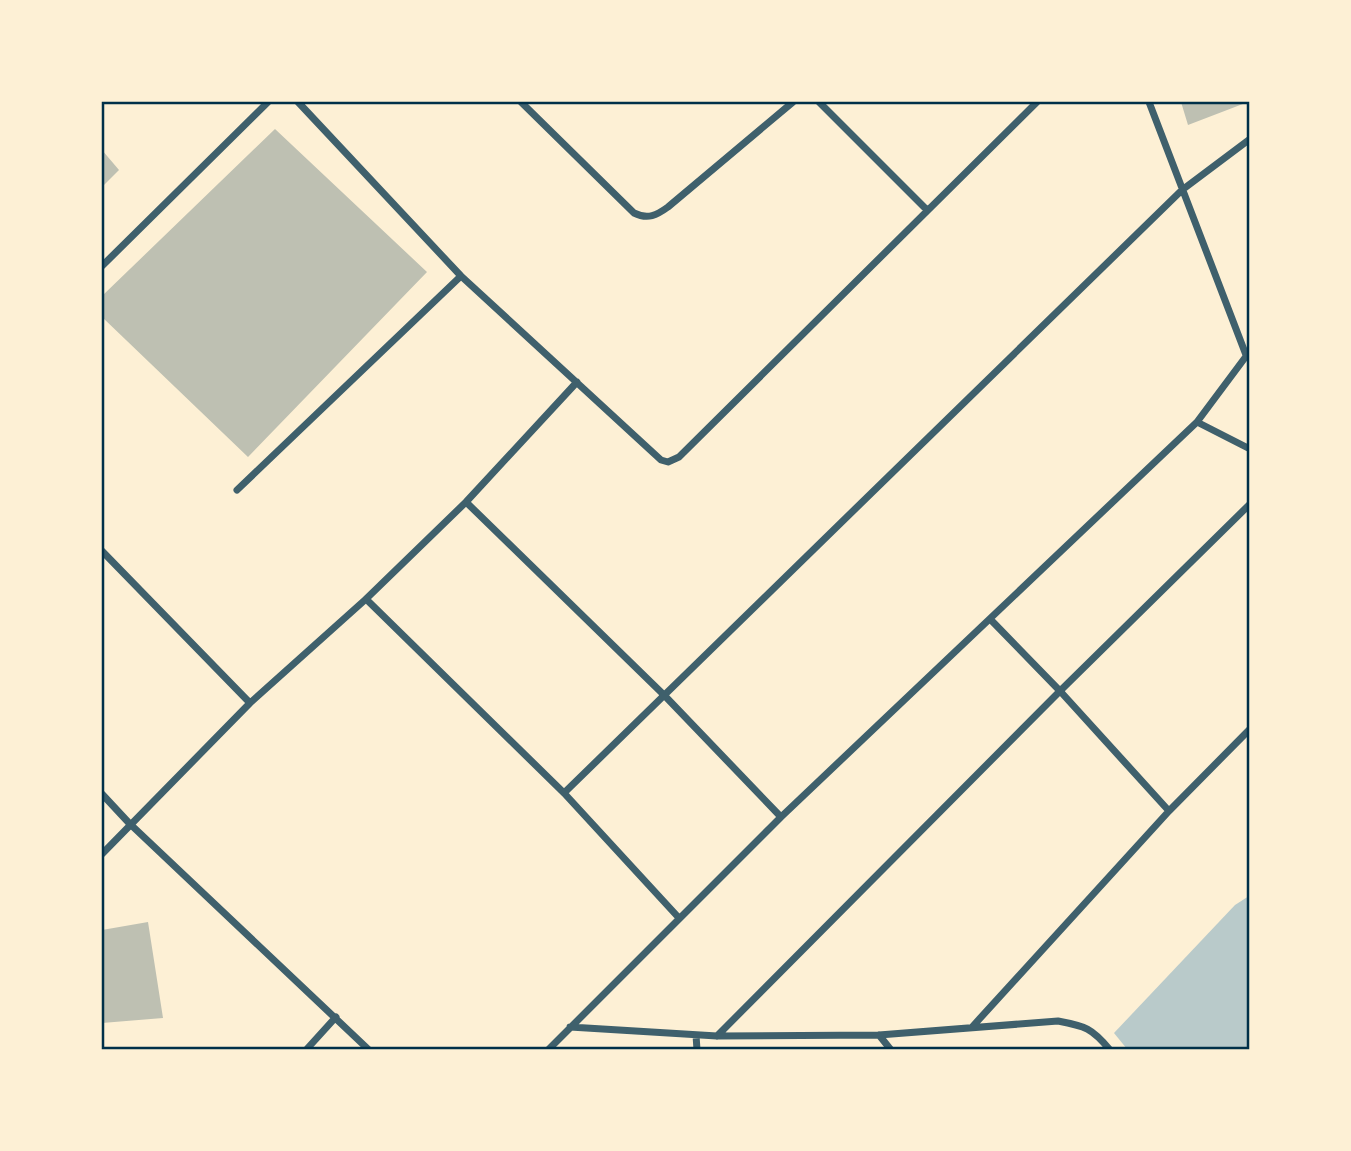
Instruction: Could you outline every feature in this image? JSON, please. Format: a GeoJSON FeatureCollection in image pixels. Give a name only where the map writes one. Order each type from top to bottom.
{"type":"FeatureCollection","features":[{"type":"Feature","properties":{"kind":"street"},"geometry":{"type":"LineString","coordinates":[[102,266],[268,102]]}},
{"type":"Feature","properties":{"kind":"street"},"geometry":{"type":"LineString","coordinates":[[299,102],[461,276],[661,460],[668,462],[679,457],[1037,102]]}},
{"type":"Feature","properties":{"kind":"street"},"geometry":{"type":"LineString","coordinates":[[521,102],[634,213],[645,217],[657,215],[668,207],[793,102]]}},
{"type":"Feature","properties":{"kind":"street"},"geometry":{"type":"LineString","coordinates":[[818,102],[927,210]]}},
{"type":"Feature","properties":{"kind":"street"},"geometry":{"type":"LineString","coordinates":[[548,1049],[781,817],[1197,422],[1248,353],[1149,102]]}},
{"type":"Feature","properties":{"kind":"street"},"geometry":{"type":"LineString","coordinates":[[564,793],[1182,190],[1250,139]]}},
{"type":"Feature","properties":{"kind":"street"},"geometry":{"type":"LineString","coordinates":[[237,491],[461,276]]}},
{"type":"Feature","properties":{"kind":"street"},"geometry":{"type":"LineString","coordinates":[[102,854],[129,823],[250,703],[366,598],[466,502],[577,382]]}},
{"type":"Feature","properties":{"kind":"street"},"geometry":{"type":"LineString","coordinates":[[1197,422],[1250,449]]}},
{"type":"Feature","properties":{"kind":"street"},"geometry":{"type":"LineString","coordinates":[[466,502],[664,695],[781,817]]}},
{"type":"Feature","properties":{"kind":"street"},"geometry":{"type":"LineString","coordinates":[[717,1036],[1250,504]]}},
{"type":"Feature","properties":{"kind":"street"},"geometry":{"type":"LineString","coordinates":[[102,551],[250,703]]}},
{"type":"Feature","properties":{"kind":"street"},"geometry":{"type":"LineString","coordinates":[[366,598],[564,793],[679,918]]}},
{"type":"Feature","properties":{"kind":"street"},"geometry":{"type":"LineString","coordinates":[[991,620],[1169,811]]}},
{"type":"Feature","properties":{"kind":"street"},"geometry":{"type":"LineString","coordinates":[[972,1027],[1169,811],[1250,729]]}},
{"type":"Feature","properties":{"kind":"street"},"geometry":{"type":"LineString","coordinates":[[102,794],[129,823],[369,1049]]}},
{"type":"Feature","properties":{"kind":"street"},"geometry":{"type":"LineString","coordinates":[[306,1049],[336,1017]]}},
{"type":"Feature","properties":{"kind":"street"},"geometry":{"type":"LineString","coordinates":[[570,1027],[717,1036],[879,1035],[1058,1021],[1083,1025],[1095,1032],[1110,1049]]}},
{"type":"Feature","properties":{"kind":"street"},"geometry":{"type":"LineString","coordinates":[[696,1035],[697,1049]]}},
{"type":"Feature","properties":{"kind":"street"},"geometry":{"type":"LineString","coordinates":[[879,1035],[891,1049]]}},
{"type":"Feature","properties":{"kind":"shaded area"},"geometry":{"type":"Polygon","coordinates":[[[1249,896],[1249,1049],[1127,1049],[1114,1033],[1235,905],[1249,896]]]}},
{"type":"Feature","properties":{"kind":"building"},"geometry":{"type":"Polygon","coordinates":[[[1181,102],[1248,102],[1188,125],[1181,102]]]}},
{"type":"Feature","properties":{"kind":"building"},"geometry":{"type":"Polygon","coordinates":[[[275,129],[427,272],[248,457],[102,317],[102,296],[275,129]]]}},
{"type":"Feature","properties":{"kind":"building"},"geometry":{"type":"Polygon","coordinates":[[[102,150],[119,170],[102,187],[102,150]]]}},
{"type":"Feature","properties":{"kind":"building"},"geometry":{"type":"Polygon","coordinates":[[[148,922],[163,1018],[102,1023],[102,930],[148,922]]]}}]}
